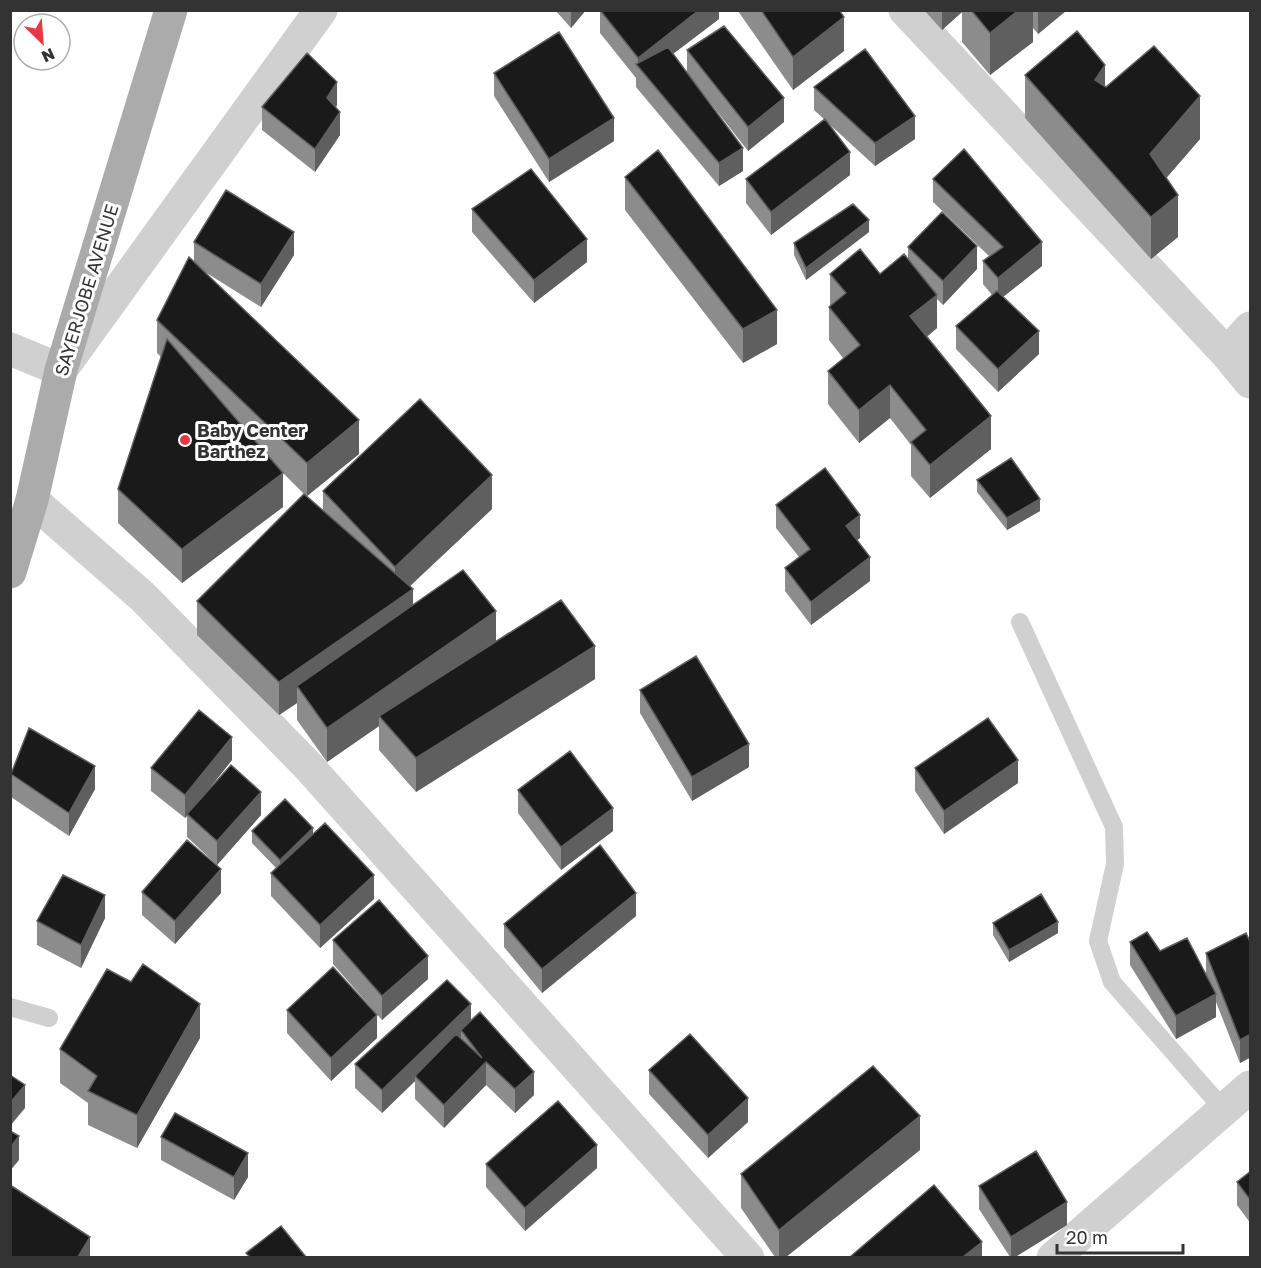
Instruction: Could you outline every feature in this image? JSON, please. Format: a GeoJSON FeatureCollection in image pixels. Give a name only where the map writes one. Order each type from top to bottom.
{"type":"FeatureCollection","features":[{"type":"Feature","properties":{"kind":"main road","name":"SAYERJOBE AVENUE"},"geometry":{"type":"LineString","coordinates":[[10,572],[32,500],[61,370],[171,10]]}},
{"type":"Feature","properties":{"kind":"street"},"geometry":{"type":"LineString","coordinates":[[10,349],[61,370],[321,10]]}},
{"type":"Feature","properties":{"kind":"street"},"geometry":{"type":"LineString","coordinates":[[906,10],[1251,382]]}},
{"type":"Feature","properties":{"kind":"street"},"geometry":{"type":"LineString","coordinates":[[1227,354],[1251,328]]}},
{"type":"Feature","properties":{"kind":"street"},"geometry":{"type":"LineString","coordinates":[[32,500],[143,597],[308,765],[748,1257]]}},
{"type":"Feature","properties":{"kind":"street"},"geometry":{"type":"LineString","coordinates":[[1053,1257],[1251,1088]]}},
{"type":"Feature","properties":{"kind":"lane"},"geometry":{"type":"LineString","coordinates":[[1020,622],[1114,827],[1115,864],[1098,941],[1112,982],[1225,1112]]}},
{"type":"Feature","properties":{"kind":"lane"},"geometry":{"type":"LineString","coordinates":[[10,1007],[49,1018]]}},
{"type":"Feature","properties":{"kind":"building"},"geometry":{"type":"Polygon","coordinates":[[[600,10],[699,10],[638,58],[600,10]]]}},
{"type":"Feature","properties":{"kind":"building"},"geometry":{"type":"Polygon","coordinates":[[[761,10],[839,10],[844,17],[793,57],[761,10]]]}},
{"type":"Feature","properties":{"kind":"building"},"geometry":{"type":"Polygon","coordinates":[[[971,10],[1019,10],[990,33],[971,10]]]}},
{"type":"Feature","properties":{"kind":"building"},"geometry":{"type":"Polygon","coordinates":[[[724,26],[784,98],[748,127],[687,50],[724,26]]]}},
{"type":"Feature","properties":{"kind":"building"},"geometry":{"type":"Polygon","coordinates":[[[1077,31],[1105,65],[1095,80],[1106,87],[1154,46],[1200,96],[1150,154],[1178,195],[1151,217],[1025,75],[1077,31]]]}},
{"type":"Feature","properties":{"kind":"building"},"geometry":{"type":"Polygon","coordinates":[[[559,32],[614,118],[549,159],[494,73],[559,32]]]}},
{"type":"Feature","properties":{"kind":"building"},"geometry":{"type":"Polygon","coordinates":[[[668,47],[743,148],[719,163],[636,64],[668,47]]]}},
{"type":"Feature","properties":{"kind":"building"},"geometry":{"type":"Polygon","coordinates":[[[865,49],[915,116],[875,143],[814,87],[865,49]]]}},
{"type":"Feature","properties":{"kind":"building"},"geometry":{"type":"Polygon","coordinates":[[[307,53],[337,82],[327,98],[340,112],[315,149],[262,107],[307,53]]]}},
{"type":"Feature","properties":{"kind":"building"},"geometry":{"type":"Polygon","coordinates":[[[825,119],[850,152],[771,212],[746,179],[825,119]]]}},
{"type":"Feature","properties":{"kind":"building"},"geometry":{"type":"Polygon","coordinates":[[[964,149],[1042,242],[998,278],[983,261],[1003,247],[933,179],[964,149]]]}},
{"type":"Feature","properties":{"kind":"building"},"geometry":{"type":"Polygon","coordinates":[[[658,150],[777,310],[743,329],[625,177],[658,150]]]}},
{"type":"Feature","properties":{"kind":"building"},"geometry":{"type":"Polygon","coordinates":[[[531,169],[587,239],[534,280],[472,209],[531,169]]]}},
{"type":"Feature","properties":{"kind":"building"},"geometry":{"type":"Polygon","coordinates":[[[226,190],[294,232],[261,284],[194,242],[226,190]]]}},
{"type":"Feature","properties":{"kind":"building"},"geometry":{"type":"Polygon","coordinates":[[[853,204],[869,220],[806,268],[794,243],[853,204]]]}},
{"type":"Feature","properties":{"kind":"building"},"geometry":{"type":"Polygon","coordinates":[[[942,212],[977,246],[943,281],[908,247],[942,212]]]}},
{"type":"Feature","properties":{"kind":"building"},"geometry":{"type":"Polygon","coordinates":[[[860,249],[880,274],[904,254],[937,295],[910,316],[991,416],[930,465],[911,442],[926,430],[890,385],[859,410],[828,371],[860,345],[829,307],[846,293],[830,274],[860,249]]]}},
{"type":"Feature","properties":{"kind":"building"},"geometry":{"type":"Polygon","coordinates":[[[189,257],[359,420],[307,463],[157,320],[189,257]]]}},
{"type":"Feature","properties":{"kind":"building"},"geometry":{"type":"Polygon","coordinates":[[[997,291],[1039,331],[998,369],[956,326],[997,291]]]}},
{"type":"Feature","properties":{"kind":"building","name":"Baby Center Barthez"},"geometry":{"type":"Polygon","coordinates":[[[167,339],[283,473],[182,549],[118,489],[167,339]]]}},
{"type":"Feature","properties":{"kind":"building"},"geometry":{"type":"Polygon","coordinates":[[[420,399],[492,475],[395,567],[323,491],[420,399]]]}},
{"type":"Feature","properties":{"kind":"building"},"geometry":{"type":"Polygon","coordinates":[[[1011,458],[1040,499],[1007,518],[977,480],[1011,458]]]}},
{"type":"Feature","properties":{"kind":"building"},"geometry":{"type":"Polygon","coordinates":[[[825,468],[860,515],[846,526],[870,557],[811,602],[785,568],[810,549],[776,505],[825,468]]]}},
{"type":"Feature","properties":{"kind":"building"},"geometry":{"type":"Polygon","coordinates":[[[304,494],[413,589],[279,682],[197,601],[304,494]]]}},
{"type":"Feature","properties":{"kind":"building"},"geometry":{"type":"Polygon","coordinates":[[[463,570],[496,611],[327,728],[297,686],[463,570]]]}},
{"type":"Feature","properties":{"kind":"building"},"geometry":{"type":"Polygon","coordinates":[[[561,600],[595,646],[416,758],[379,716],[561,600]]]}},
{"type":"Feature","properties":{"kind":"building"},"geometry":{"type":"Polygon","coordinates":[[[696,656],[749,744],[692,777],[640,690],[696,656]]]}},
{"type":"Feature","properties":{"kind":"building"},"geometry":{"type":"Polygon","coordinates":[[[199,710],[232,737],[185,795],[151,768],[199,710]]]}},
{"type":"Feature","properties":{"kind":"building"},"geometry":{"type":"Polygon","coordinates":[[[988,718],[1018,760],[944,811],[915,768],[988,718]]]}},
{"type":"Feature","properties":{"kind":"building"},"geometry":{"type":"Polygon","coordinates":[[[29,728],[95,766],[69,813],[11,774],[29,728]]]}},
{"type":"Feature","properties":{"kind":"building"},"geometry":{"type":"Polygon","coordinates":[[[570,751],[613,808],[561,847],[518,790],[570,751]]]}},
{"type":"Feature","properties":{"kind":"building"},"geometry":{"type":"Polygon","coordinates":[[[231,765],[261,792],[217,841],[187,814],[231,765]]]}},
{"type":"Feature","properties":{"kind":"building"},"geometry":{"type":"Polygon","coordinates":[[[285,799],[313,828],[280,860],[252,831],[285,799]]]}},
{"type":"Feature","properties":{"kind":"building"},"geometry":{"type":"Polygon","coordinates":[[[325,823],[374,875],[320,925],[271,873],[325,823]]]}},
{"type":"Feature","properties":{"kind":"building"},"geometry":{"type":"Polygon","coordinates":[[[187,840],[221,869],[175,921],[142,892],[187,840]]]}},
{"type":"Feature","properties":{"kind":"building"},"geometry":{"type":"Polygon","coordinates":[[[600,845],[636,893],[542,969],[504,924],[600,845]]]}},
{"type":"Feature","properties":{"kind":"building"},"geometry":{"type":"Polygon","coordinates":[[[63,875],[105,895],[81,945],[37,921],[63,875]]]}},
{"type":"Feature","properties":{"kind":"building"},"geometry":{"type":"Polygon","coordinates":[[[1041,894],[1058,922],[1009,950],[993,923],[1041,894]]]}},
{"type":"Feature","properties":{"kind":"building"},"geometry":{"type":"Polygon","coordinates":[[[379,900],[428,956],[382,996],[333,940],[379,900]]]}},
{"type":"Feature","properties":{"kind":"building"},"geometry":{"type":"Polygon","coordinates":[[[1147,932],[1160,951],[1187,938],[1216,994],[1176,1016],[1130,942],[1147,932]]]}},
{"type":"Feature","properties":{"kind":"building"},"geometry":{"type":"Polygon","coordinates":[[[1246,933],[1251,944],[1251,1034],[1240,1040],[1206,953],[1246,933]]]}},
{"type":"Feature","properties":{"kind":"building"},"geometry":{"type":"Polygon","coordinates":[[[143,964],[200,1004],[137,1115],[88,1091],[97,1076],[60,1049],[107,969],[131,982],[143,964]]]}},
{"type":"Feature","properties":{"kind":"building"},"geometry":{"type":"Polygon","coordinates":[[[333,967],[377,1015],[331,1058],[287,1010],[333,967]]]}},
{"type":"Feature","properties":{"kind":"building"},"geometry":{"type":"Polygon","coordinates":[[[447,980],[471,1004],[382,1090],[355,1064],[447,980]]]}},
{"type":"Feature","properties":{"kind":"building"},"geometry":{"type":"Polygon","coordinates":[[[480,1012],[534,1072],[515,1089],[486,1062],[444,1105],[415,1076],[456,1034],[482,1058],[461,1030],[480,1012]]]}},
{"type":"Feature","properties":{"kind":"building"},"geometry":{"type":"Polygon","coordinates":[[[690,1034],[748,1098],[708,1135],[649,1070],[690,1034]]]}},
{"type":"Feature","properties":{"kind":"building"},"geometry":{"type":"Polygon","coordinates":[[[873,1066],[920,1116],[779,1230],[741,1174],[873,1066]]]}},
{"type":"Feature","properties":{"kind":"building"},"geometry":{"type":"Polygon","coordinates":[[[10,1075],[25,1085],[10,1103],[10,1075]]]}},
{"type":"Feature","properties":{"kind":"building"},"geometry":{"type":"Polygon","coordinates":[[[558,1101],[597,1145],[525,1208],[486,1164],[558,1101]]]}},
{"type":"Feature","properties":{"kind":"building"},"geometry":{"type":"Polygon","coordinates":[[[175,1113],[248,1153],[234,1177],[161,1137],[175,1113]]]}},
{"type":"Feature","properties":{"kind":"building"},"geometry":{"type":"Polygon","coordinates":[[[10,1131],[19,1136],[10,1148],[10,1131]]]}},
{"type":"Feature","properties":{"kind":"building"},"geometry":{"type":"Polygon","coordinates":[[[1036,1151],[1067,1202],[1011,1237],[979,1186],[1036,1151]]]}},
{"type":"Feature","properties":{"kind":"building"},"geometry":{"type":"Polygon","coordinates":[[[1251,1171],[1251,1201],[1237,1182],[1251,1171]]]}},
{"type":"Feature","properties":{"kind":"building"},"geometry":{"type":"Polygon","coordinates":[[[10,1185],[90,1237],[78,1257],[10,1257],[10,1185]]]}},
{"type":"Feature","properties":{"kind":"building"},"geometry":{"type":"Polygon","coordinates":[[[934,1185],[982,1242],[963,1257],[850,1257],[934,1185]]]}},
{"type":"Feature","properties":{"kind":"building"},"geometry":{"type":"Polygon","coordinates":[[[281,1226],[306,1257],[250,1257],[246,1253],[281,1226]]]}},
{"type":"Feature","properties":{"kind":"place","name":"Baby Center Barthez"},"geometry":{"type":"Point","coordinates":[185,440]}}]}
